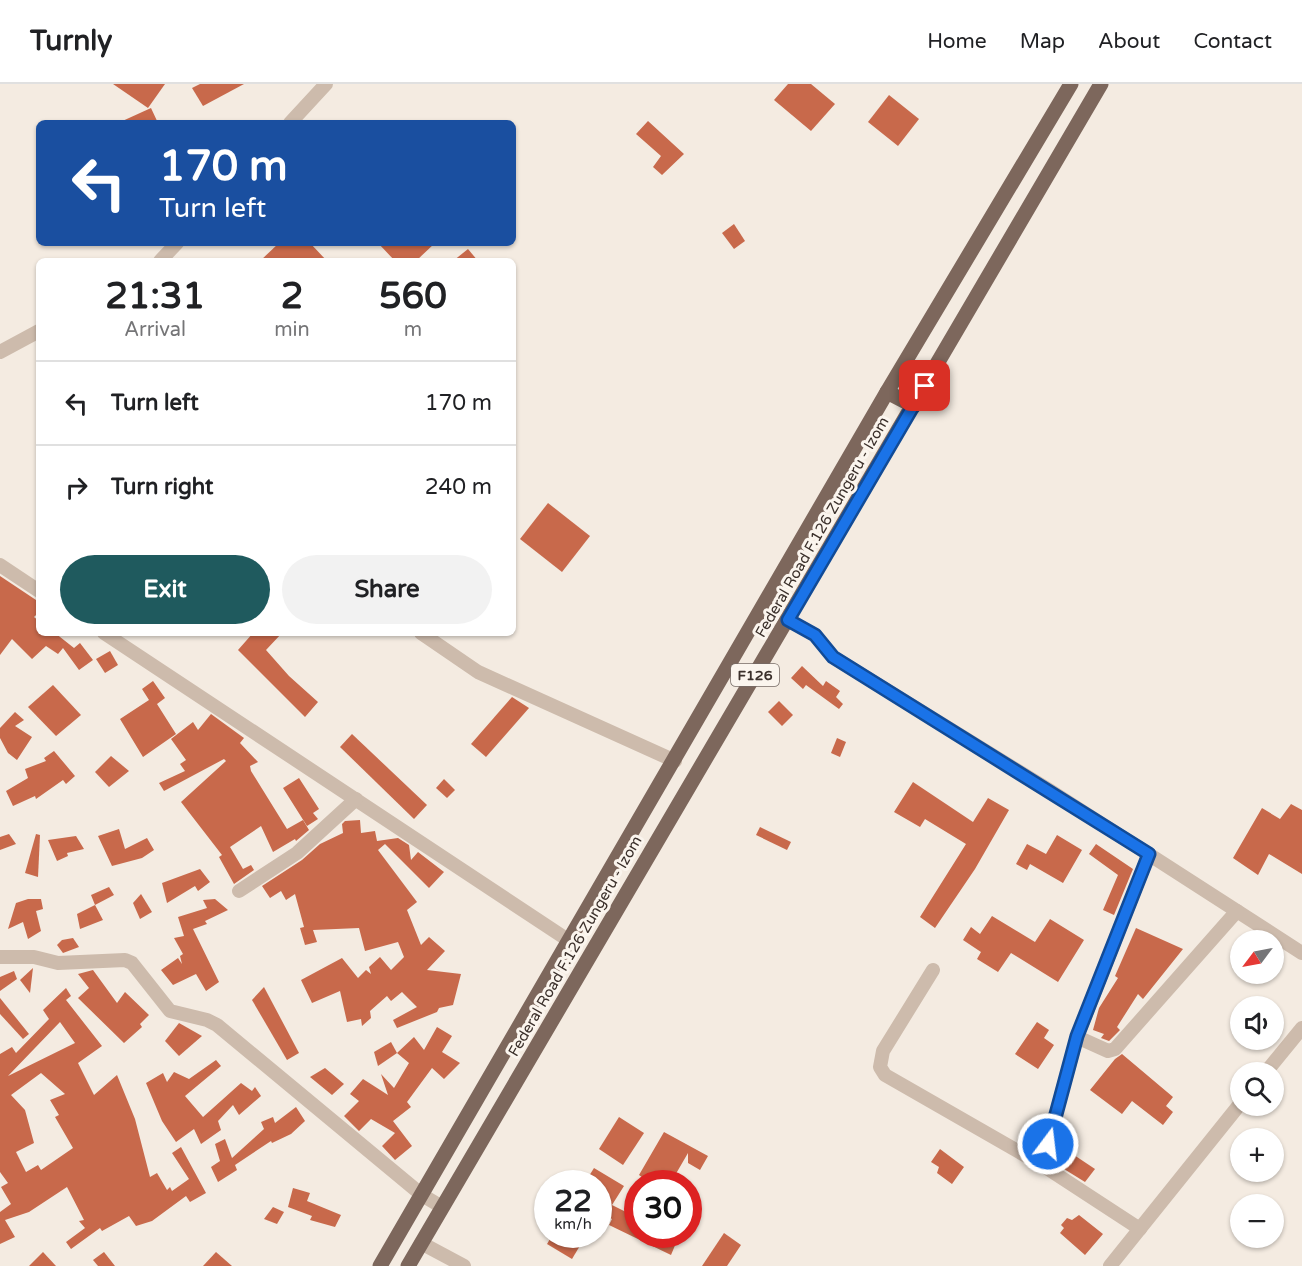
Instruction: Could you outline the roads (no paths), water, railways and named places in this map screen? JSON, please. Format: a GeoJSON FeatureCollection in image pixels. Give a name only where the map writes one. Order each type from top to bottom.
{"type":"FeatureCollection","features":[{"type":"Feature","properties":{"kind":"main road","name":"Federal Road F.126 Zungeru - Izom"},"geometry":{"type":"LineString","coordinates":[[380,1266],[887,392],[1071,84]]}},
{"type":"Feature","properties":{"kind":"main road","name":"Federal Road F.126 Zungeru - Izom"},"geometry":{"type":"LineString","coordinates":[[408,1266],[1101,84]]}},
{"type":"Feature","properties":{"kind":"main road"},"geometry":{"type":"LineString","coordinates":[[887,392],[914,406]]}},
{"type":"Feature","properties":{"kind":"street"},"geometry":{"type":"LineString","coordinates":[[293,120],[326,84]]}},
{"type":"Feature","properties":{"kind":"street"},"geometry":{"type":"LineString","coordinates":[[163,258],[174,246]]}},
{"type":"Feature","properties":{"kind":"street"},"geometry":{"type":"LineString","coordinates":[[0,352],[36,333]]}},
{"type":"Feature","properties":{"kind":"street"},"geometry":{"type":"LineString","coordinates":[[0,565],[36,589]]}},
{"type":"Feature","properties":{"kind":"street"},"geometry":{"type":"LineString","coordinates":[[788,620],[815,635],[833,657],[1149,854],[1302,953]]}},
{"type":"Feature","properties":{"kind":"street"},"geometry":{"type":"LineString","coordinates":[[109,636],[568,940]]}},
{"type":"Feature","properties":{"kind":"street"},"geometry":{"type":"LineString","coordinates":[[425,636],[478,672],[675,761]]}},
{"type":"Feature","properties":{"kind":"street"},"geometry":{"type":"LineString","coordinates":[[238,891],[297,853],[356,799]]}},
{"type":"Feature","properties":{"kind":"street"},"geometry":{"type":"LineString","coordinates":[[1042,1165],[1077,1036],[1149,854]]}},
{"type":"Feature","properties":{"kind":"street"},"geometry":{"type":"LineString","coordinates":[[1077,1036],[1108,1051],[1115,1049],[1237,911]]}},
{"type":"Feature","properties":{"kind":"street"},"geometry":{"type":"LineString","coordinates":[[0,957],[34,957],[58,963],[125,960],[132,963],[170,1011],[207,1020],[216,1025],[422,1195],[442,1207]]}},
{"type":"Feature","properties":{"kind":"street"},"geometry":{"type":"LineString","coordinates":[[933,969],[883,1051],[880,1067],[885,1075],[1042,1165],[1140,1229]]}},
{"type":"Feature","properties":{"kind":"street"},"geometry":{"type":"LineString","coordinates":[[1274,1062],[1302,1028]]}},
{"type":"Feature","properties":{"kind":"street"},"geometry":{"type":"LineString","coordinates":[[1110,1266],[1230,1116]]}},
{"type":"Feature","properties":{"kind":"street"},"geometry":{"type":"LineString","coordinates":[[421,1242],[464,1266]]}}]}
